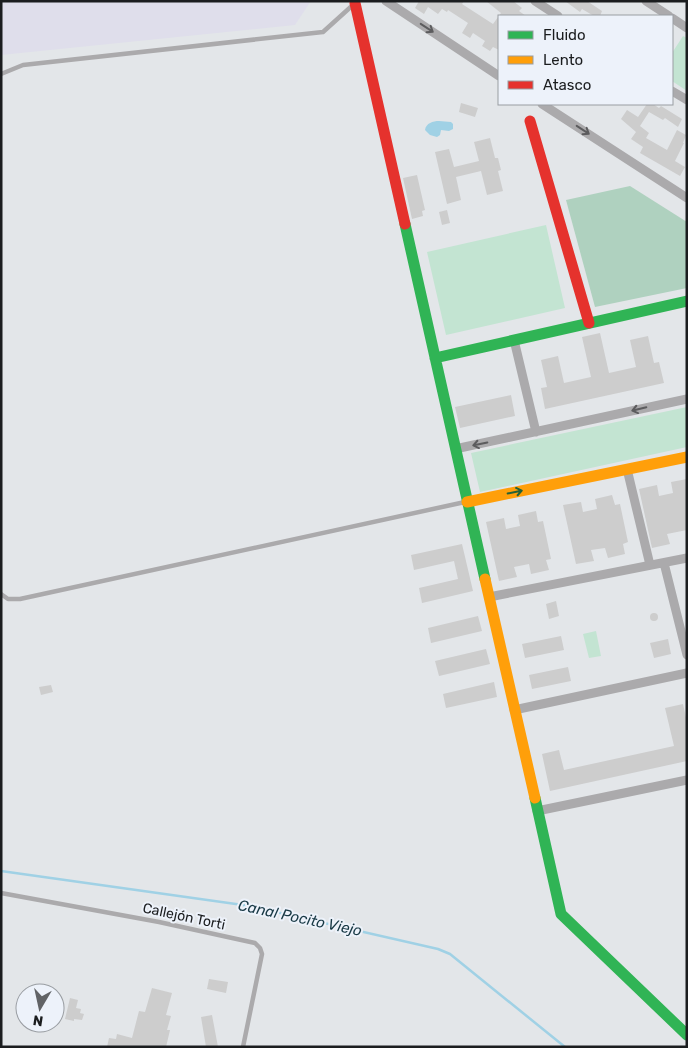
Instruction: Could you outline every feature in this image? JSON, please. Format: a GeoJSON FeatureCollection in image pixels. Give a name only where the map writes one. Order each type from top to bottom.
{"type":"FeatureCollection","features":[{"type":"Feature","properties":{"kind":"street"},"geometry":{"type":"LineString","coordinates":[[536,1],[557,15]]}},
{"type":"Feature","properties":{"kind":"street"},"geometry":{"type":"LineString","coordinates":[[646,1],[667,15]]}},
{"type":"Feature","properties":{"kind":"street"},"geometry":{"type":"LineString","coordinates":[[389,2],[498,75]]}},
{"type":"Feature","properties":{"kind":"street"},"geometry":{"type":"LineString","coordinates":[[354,3],[561,914],[687,1035]]}},
{"type":"Feature","properties":{"kind":"street"},"geometry":{"type":"LineString","coordinates":[[673,19],[687,28]]}},
{"type":"Feature","properties":{"kind":"street"},"geometry":{"type":"LineString","coordinates":[[673,92],[687,100]]}},
{"type":"Feature","properties":{"kind":"street"},"geometry":{"type":"LineString","coordinates":[[544,105],[687,198]]}},
{"type":"Feature","properties":{"kind":"street"},"geometry":{"type":"LineString","coordinates":[[530,120],[589,323]]}},
{"type":"Feature","properties":{"kind":"street"},"geometry":{"type":"LineString","coordinates":[[435,358],[687,301]]}},
{"type":"Feature","properties":{"kind":"street"},"geometry":{"type":"LineString","coordinates":[[514,340],[536,432]]}},
{"type":"Feature","properties":{"kind":"street"},"geometry":{"type":"LineString","coordinates":[[455,449],[687,399]]}},
{"type":"Feature","properties":{"kind":"street"},"geometry":{"type":"LineString","coordinates":[[467,502],[687,457]]}},
{"type":"Feature","properties":{"kind":"street"},"geometry":{"type":"LineString","coordinates":[[627,469],[650,565]]}},
{"type":"Feature","properties":{"kind":"street"},"geometry":{"type":"LineString","coordinates":[[489,598],[687,558]]}},
{"type":"Feature","properties":{"kind":"street"},"geometry":{"type":"LineString","coordinates":[[664,563],[687,655]]}},
{"type":"Feature","properties":{"kind":"street"},"geometry":{"type":"LineString","coordinates":[[514,710],[687,673]]}},
{"type":"Feature","properties":{"kind":"street"},"geometry":{"type":"LineString","coordinates":[[537,811],[687,780]]}},
{"type":"Feature","properties":{"kind":"lane"},"geometry":{"type":"LineString","coordinates":[[1,74],[22,66],[323,32],[354,3]]}},
{"type":"Feature","properties":{"kind":"lane"},"geometry":{"type":"LineString","coordinates":[[1,594],[8,599],[20,599],[467,502]]}},
{"type":"Feature","properties":{"kind":"lane","name":"Callejón Torti"},"geometry":{"type":"LineString","coordinates":[[1,893],[159,922],[255,943],[260,948],[262,954],[243,1047]]}},
{"type":"Feature","properties":{"kind":"shaded area"},"geometry":{"type":"Polygon","coordinates":[[[1,1],[311,1],[295,25],[1,55],[1,1]]]}},
{"type":"Feature","properties":{"kind":"green space"},"geometry":{"type":"Polygon","coordinates":[[[683,36],[687,38],[687,91],[673,82],[673,51],[683,36]]]}},
{"type":"Feature","properties":{"kind":"green space"},"geometry":{"type":"Polygon","coordinates":[[[630,186],[687,222],[687,288],[595,307],[566,200],[630,186]]]}},
{"type":"Feature","properties":{"kind":"green space"},"geometry":{"type":"Polygon","coordinates":[[[546,225],[565,308],[446,335],[427,252],[546,225]]]}},
{"type":"Feature","properties":{"kind":"green space"},"geometry":{"type":"Polygon","coordinates":[[[687,407],[687,447],[480,492],[471,453],[687,407]]]}},
{"type":"Feature","properties":{"kind":"green space"},"geometry":{"type":"Polygon","coordinates":[[[596,631],[601,656],[589,658],[583,634],[596,631]]]}},
{"type":"Feature","properties":{"kind":"water"},"geometry":{"type":"Polygon","coordinates":[[[439,121],[451,122],[453,129],[449,131],[441,130],[440,135],[437,137],[430,135],[425,130],[428,124],[439,121]]]}},
{"type":"Feature","properties":{"kind":"building"},"geometry":{"type":"Polygon","coordinates":[[[419,1],[464,1],[462,4],[493,24],[498,17],[498,50],[493,47],[490,51],[482,46],[485,41],[473,33],[470,38],[462,33],[468,23],[448,10],[447,12],[442,9],[438,14],[428,7],[424,14],[415,8],[419,1]]]}},
{"type":"Feature","properties":{"kind":"building"},"geometry":{"type":"Polygon","coordinates":[[[486,1],[513,1],[522,8],[519,11],[525,15],[500,15],[501,13],[486,1]]]}},
{"type":"Feature","properties":{"kind":"building"},"geometry":{"type":"Polygon","coordinates":[[[565,1],[587,1],[602,11],[600,15],[592,15],[582,9],[580,12],[565,1]]]}},
{"type":"Feature","properties":{"kind":"building"},"geometry":{"type":"Polygon","coordinates":[[[461,103],[478,108],[475,117],[459,112],[461,103]]]}},
{"type":"Feature","properties":{"kind":"building"},"geometry":{"type":"Polygon","coordinates":[[[646,105],[654,105],[659,108],[661,106],[682,119],[678,127],[665,118],[663,120],[649,112],[640,126],[649,133],[646,138],[667,150],[677,130],[686,135],[675,161],[685,167],[680,176],[640,153],[643,147],[631,139],[636,132],[621,119],[627,110],[638,117],[646,105]]]}},
{"type":"Feature","properties":{"kind":"building"},"geometry":{"type":"Polygon","coordinates":[[[490,138],[495,158],[498,158],[501,170],[498,171],[503,191],[487,195],[481,171],[456,177],[461,200],[447,204],[435,152],[449,149],[454,167],[479,161],[474,142],[490,138]]]}},
{"type":"Feature","properties":{"kind":"building"},"geometry":{"type":"Polygon","coordinates":[[[417,175],[425,210],[422,211],[423,216],[412,219],[403,178],[417,175]]]}},
{"type":"Feature","properties":{"kind":"building"},"geometry":{"type":"Polygon","coordinates":[[[447,210],[450,223],[442,225],[439,212],[447,210]]]}},
{"type":"Feature","properties":{"kind":"building"},"geometry":{"type":"Polygon","coordinates":[[[600,333],[609,373],[636,367],[630,340],[648,336],[654,363],[659,362],[664,383],[545,409],[541,388],[547,387],[541,360],[558,356],[564,383],[591,377],[582,337],[600,333]]]}},
{"type":"Feature","properties":{"kind":"building"},"geometry":{"type":"Polygon","coordinates":[[[511,395],[515,416],[460,428],[455,407],[511,395]]]}},
{"type":"Feature","properties":{"kind":"building"},"geometry":{"type":"Polygon","coordinates":[[[687,479],[687,530],[667,534],[670,544],[652,548],[639,489],[657,485],[659,496],[673,493],[671,482],[687,479]]]}},
{"type":"Feature","properties":{"kind":"building"},"geometry":{"type":"Polygon","coordinates":[[[612,495],[615,505],[620,504],[628,542],[623,544],[625,554],[608,558],[605,548],[591,550],[594,561],[576,564],[563,505],[581,502],[583,512],[597,509],[595,499],[612,495]]]}},
{"type":"Feature","properties":{"kind":"building"},"geometry":{"type":"Polygon","coordinates":[[[536,511],[538,522],[543,521],[551,559],[546,560],[549,570],[531,574],[529,564],[514,567],[517,577],[499,581],[486,522],[504,518],[506,529],[520,526],[518,515],[536,511]]]}},
{"type":"Feature","properties":{"kind":"building"},"geometry":{"type":"Polygon","coordinates":[[[462,544],[473,591],[422,603],[419,588],[458,579],[454,561],[414,570],[411,555],[462,544]]]}},
{"type":"Feature","properties":{"kind":"building"},"geometry":{"type":"Polygon","coordinates":[[[556,601],[559,616],[549,619],[546,604],[556,601]]]}},
{"type":"Feature","properties":{"kind":"building"},"geometry":{"type":"Polygon","coordinates":[[[654,613],[658,617],[654,621],[650,617],[654,613]]]}},
{"type":"Feature","properties":{"kind":"building"},"geometry":{"type":"Polygon","coordinates":[[[478,616],[482,631],[431,643],[428,628],[478,616]]]}},
{"type":"Feature","properties":{"kind":"building"},"geometry":{"type":"Polygon","coordinates":[[[561,636],[564,650],[525,658],[522,644],[561,636]]]}},
{"type":"Feature","properties":{"kind":"building"},"geometry":{"type":"Polygon","coordinates":[[[668,639],[671,654],[654,658],[650,643],[668,639]]]}},
{"type":"Feature","properties":{"kind":"building"},"geometry":{"type":"Polygon","coordinates":[[[486,649],[490,664],[439,676],[435,661],[486,649]]]}},
{"type":"Feature","properties":{"kind":"building"},"geometry":{"type":"Polygon","coordinates":[[[568,667],[571,681],[532,689],[529,675],[568,667]]]}},
{"type":"Feature","properties":{"kind":"building"},"geometry":{"type":"Polygon","coordinates":[[[494,682],[497,697],[446,708],[443,694],[494,682]]]}},
{"type":"Feature","properties":{"kind":"building"},"geometry":{"type":"Polygon","coordinates":[[[51,685],[53,692],[41,695],[39,687],[51,685]]]}},
{"type":"Feature","properties":{"kind":"building"},"geometry":{"type":"Polygon","coordinates":[[[683,704],[687,722],[687,761],[550,791],[542,754],[559,750],[564,770],[674,746],[665,708],[683,704]]]}},
{"type":"Feature","properties":{"kind":"building"},"geometry":{"type":"Polygon","coordinates":[[[209,979],[228,982],[226,993],[207,989],[209,979]]]}},
{"type":"Feature","properties":{"kind":"building"},"geometry":{"type":"Polygon","coordinates":[[[152,988],[172,993],[166,1015],[171,1016],[167,1030],[170,1030],[166,1047],[107,1047],[109,1038],[116,1039],[117,1034],[132,1038],[139,1011],[145,1012],[152,988]]]}},
{"type":"Feature","properties":{"kind":"building"},"geometry":{"type":"Polygon","coordinates":[[[70,998],[78,1000],[76,1008],[81,1009],[80,1013],[84,1014],[82,1020],[65,1019],[70,998]]]}},
{"type":"Feature","properties":{"kind":"building"},"geometry":{"type":"Polygon","coordinates":[[[212,1015],[218,1047],[206,1047],[201,1017],[212,1015]]]}},
{"type":"Feature","properties":{"kind":"waterway","name":"Canal Pocito Viejo"},"geometry":{"type":"LineString","coordinates":[[1,871],[250,906],[438,949],[450,954],[565,1047]]}},
{"type":"Feature","properties":{"kind":"traffic: fast"},"geometry":{"type":"LineString","coordinates":[[405,224],[485,579]]}},
{"type":"Feature","properties":{"kind":"traffic: fast"},"geometry":{"type":"LineString","coordinates":[[435,358],[687,301]]}},
{"type":"Feature","properties":{"kind":"traffic: fast"},"geometry":{"type":"LineString","coordinates":[[535,798],[561,914],[687,1035]]}},
{"type":"Feature","properties":{"kind":"traffic: slow"},"geometry":{"type":"LineString","coordinates":[[467,502],[687,457]]}},
{"type":"Feature","properties":{"kind":"traffic: slow"},"geometry":{"type":"LineString","coordinates":[[485,579],[535,798]]}},
{"type":"Feature","properties":{"kind":"traffic: jam"},"geometry":{"type":"LineString","coordinates":[[355,3],[405,224]]}},
{"type":"Feature","properties":{"kind":"traffic: jam"},"geometry":{"type":"LineString","coordinates":[[530,121],[589,323]]}}]}
